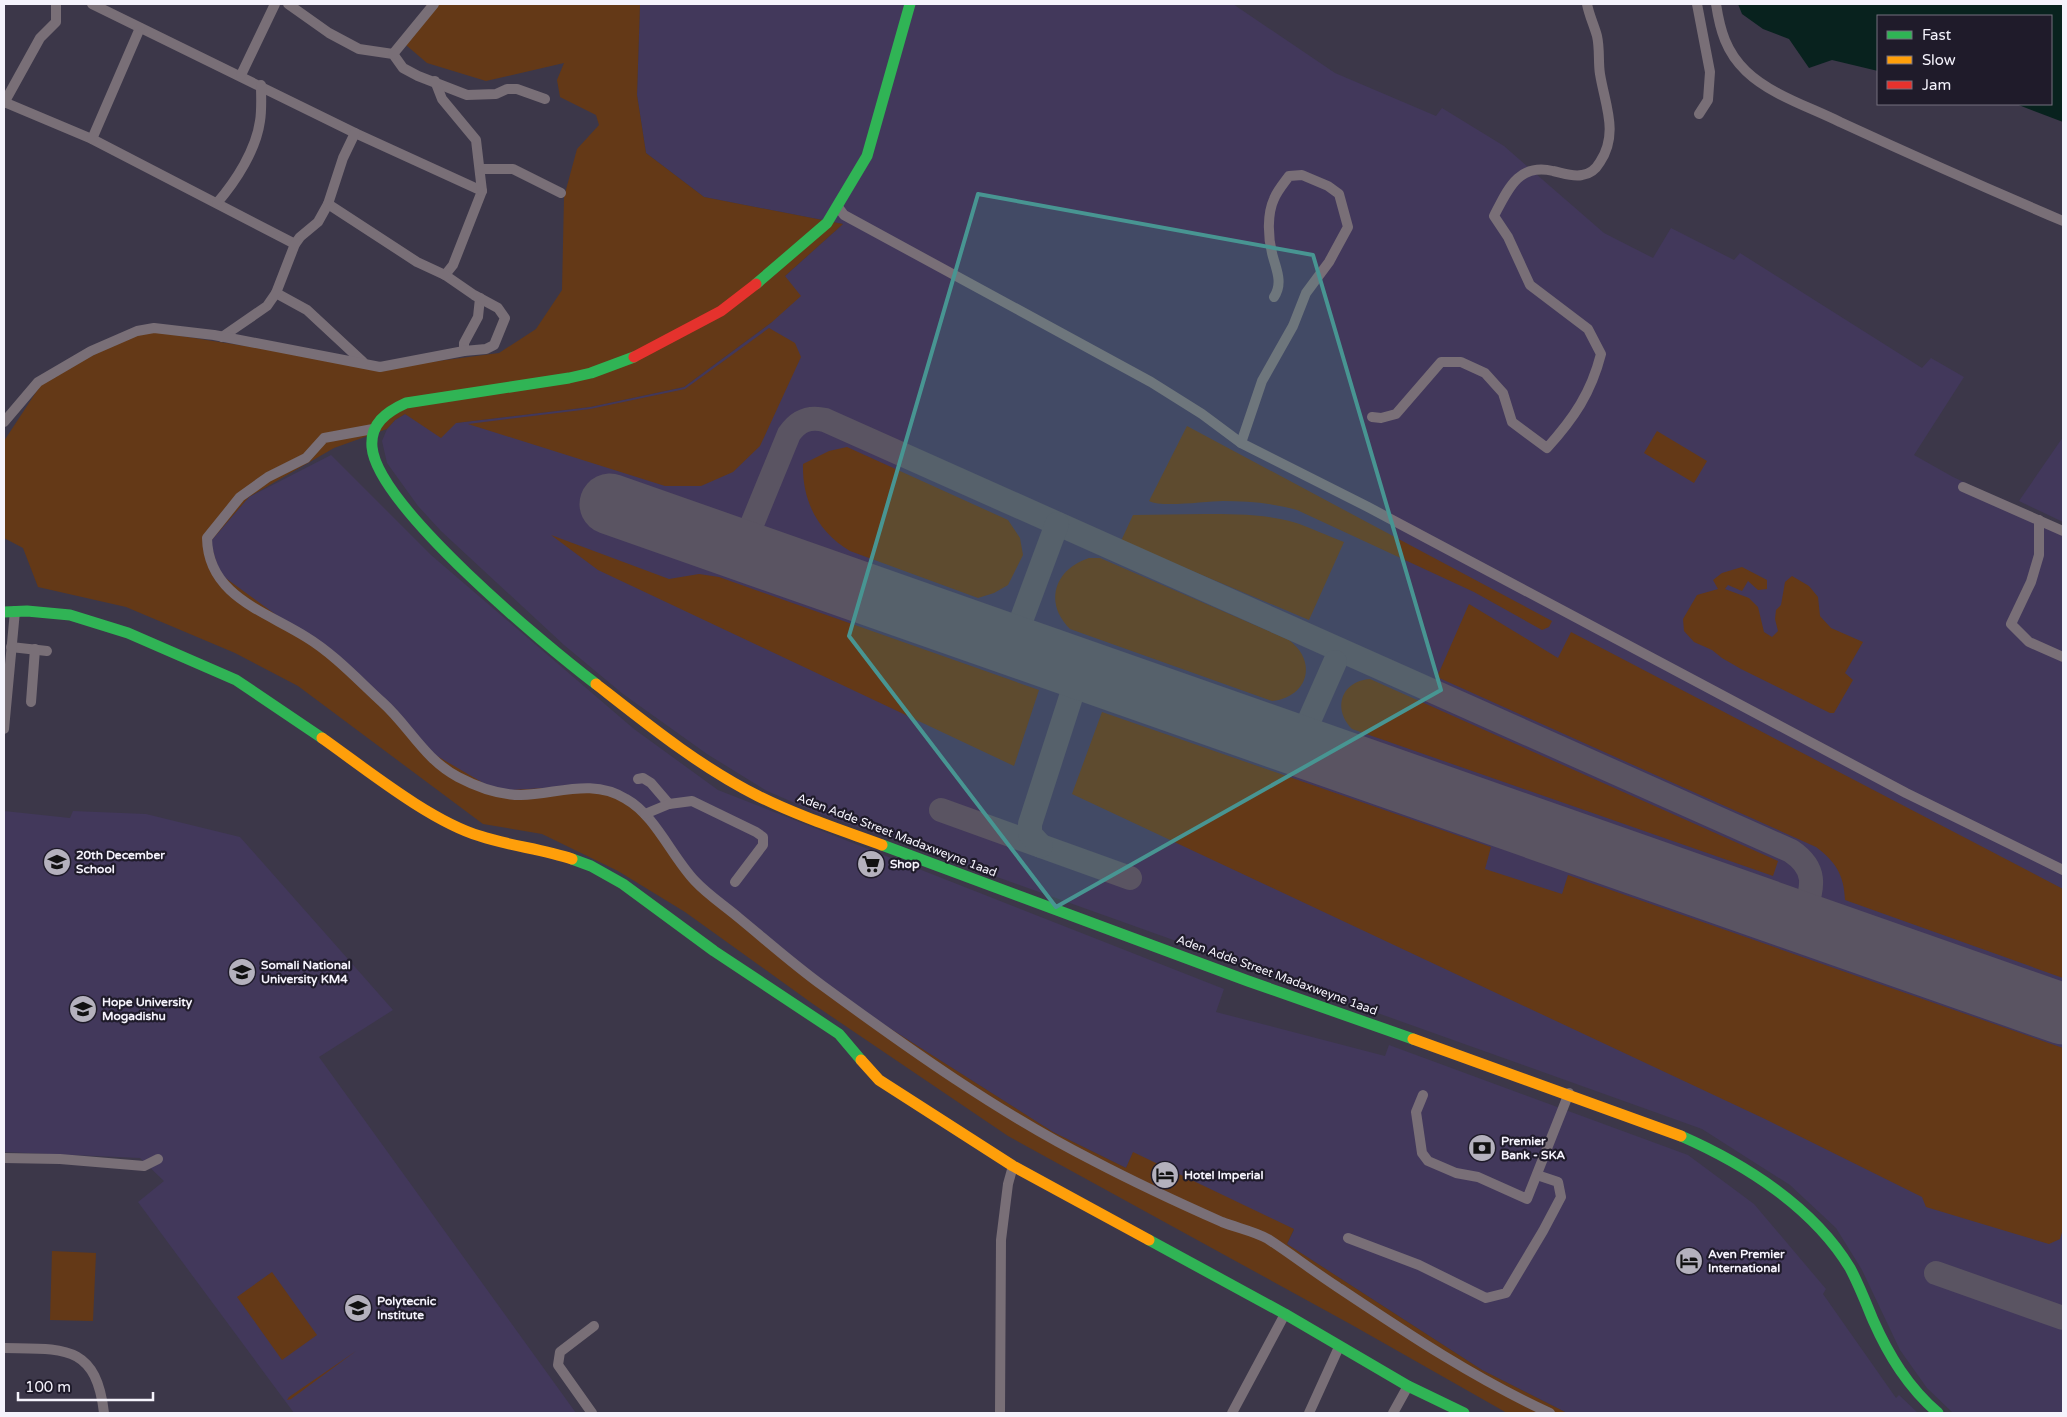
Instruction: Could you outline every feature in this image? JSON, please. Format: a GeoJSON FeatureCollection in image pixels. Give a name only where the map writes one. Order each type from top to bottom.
{"type":"FeatureCollection","features":[{"type":"Feature","properties":{"kind":"street"},"geometry":{"type":"LineString","coordinates":[[56,4],[56,22],[40,38],[4,102],[92,139],[295,244]]}},
{"type":"Feature","properties":{"kind":"street"},"geometry":{"type":"LineString","coordinates":[[92,4],[109,7],[140,28],[355,133],[482,190]]}},
{"type":"Feature","properties":{"kind":"street"},"geometry":{"type":"LineString","coordinates":[[241,76],[275,4]]}},
{"type":"Feature","properties":{"kind":"street"},"geometry":{"type":"LineString","coordinates":[[288,4],[329,33],[359,49],[393,54],[403,68],[418,76],[468,95],[496,94],[507,89],[518,89],[545,99]]}},
{"type":"Feature","properties":{"kind":"street"},"geometry":{"type":"LineString","coordinates":[[393,54],[434,4]]}},
{"type":"Feature","properties":{"kind":"street"},"geometry":{"type":"LineString","coordinates":[[910,4],[867,156],[838,207],[827,223],[745,294],[699,324],[634,358],[612,366],[569,378],[406,403],[386,412],[374,429],[324,438],[306,458],[268,477],[240,497],[207,538],[207,552],[215,575],[236,595],[271,618],[307,638],[334,658],[401,720],[426,753],[443,768],[462,779],[505,794],[523,795],[580,787],[600,788],[628,799],[645,814],[680,862],[707,893],[819,984],[945,1071],[1042,1134],[1080,1154],[1223,1222],[1269,1240],[1409,1333],[1483,1378],[1550,1413]]}},
{"type":"Feature","properties":{"kind":"street"},"geometry":{"type":"LineString","coordinates":[[1372,417],[1381,418],[1396,414],[1441,362],[1460,362],[1485,373],[1503,393],[1512,422],[1547,448],[1572,421],[1595,380],[1601,354],[1588,329],[1530,286],[1508,237],[1494,216],[1514,181],[1524,172],[1536,168],[1584,175],[1596,169],[1605,154],[1609,143],[1610,118],[1600,74],[1596,34],[1587,4]]}},
{"type":"Feature","properties":{"kind":"street"},"geometry":{"type":"LineString","coordinates":[[1697,4],[1710,72],[1708,100],[1699,114]]}},
{"type":"Feature","properties":{"kind":"street"},"geometry":{"type":"LineString","coordinates":[[1716,4],[1724,43],[1735,59],[1748,73],[1776,91],[1947,172],[2063,221]]}},
{"type":"Feature","properties":{"kind":"street"},"geometry":{"type":"LineString","coordinates":[[92,139],[140,28]]}},
{"type":"Feature","properties":{"kind":"street"},"geometry":{"type":"LineString","coordinates":[[435,81],[442,99],[476,140],[481,169],[482,190],[453,265],[445,275]]}},
{"type":"Feature","properties":{"kind":"street"},"geometry":{"type":"LineString","coordinates":[[217,203],[230,187],[252,148],[260,121],[262,86]]}},
{"type":"Feature","properties":{"kind":"street"},"geometry":{"type":"LineString","coordinates":[[222,337],[267,306],[276,294],[295,244],[300,236],[318,222],[328,204],[343,158],[355,133]]}},
{"type":"Feature","properties":{"kind":"street"},"geometry":{"type":"LineString","coordinates":[[481,169],[513,169],[561,193]]}},
{"type":"Feature","properties":{"kind":"street"},"geometry":{"type":"LineString","coordinates":[[1241,443],[1262,381],[1293,326],[1306,293],[1329,262],[1348,227],[1339,194],[1328,186],[1302,175],[1289,176],[1274,199],[1269,225],[1272,254],[1279,279],[1278,292],[1274,297]]}},
{"type":"Feature","properties":{"kind":"street"},"geometry":{"type":"LineString","coordinates":[[4,422],[38,382],[59,368],[118,338],[137,331],[154,328],[222,337],[363,362],[380,367],[464,351],[486,349],[494,345],[505,318],[502,312],[445,275],[417,262],[328,204]]}},
{"type":"Feature","properties":{"kind":"street"},"geometry":{"type":"LineString","coordinates":[[838,207],[844,215],[1151,382],[1202,414],[1241,443],[1368,507],[1906,793],[2063,870]]}},
{"type":"Feature","properties":{"kind":"street"},"geometry":{"type":"LineString","coordinates":[[276,294],[307,310],[363,362]]}},
{"type":"Feature","properties":{"kind":"street"},"geometry":{"type":"LineString","coordinates":[[464,351],[464,343],[478,317],[480,298]]}},
{"type":"Feature","properties":{"kind":"street","name":"Aden Adde Street Madaxweyne 1aad"},"geometry":{"type":"LineString","coordinates":[[374,429],[371,440],[372,451],[380,472],[390,488],[438,544],[507,611],[618,702],[744,788],[811,819],[1069,915],[1665,1128],[1712,1150],[1753,1175],[1812,1223],[1839,1252],[1849,1268],[1900,1373],[1938,1413]]}},
{"type":"Feature","properties":{"kind":"street"},"geometry":{"type":"LineString","coordinates":[[1963,487],[2063,532]]}},
{"type":"Feature","properties":{"kind":"street"},"geometry":{"type":"LineString","coordinates":[[2039,520],[2039,555],[2031,582],[2011,624],[2029,642],[2063,657]]}},
{"type":"Feature","properties":{"kind":"street"},"geometry":{"type":"LineString","coordinates":[[4,729],[11,646],[10,612],[72,614],[88,618],[127,631],[216,670],[236,680],[433,814],[479,836],[551,852],[591,866],[623,884],[714,951],[838,1034],[879,1080],[1014,1166],[1285,1314],[1408,1386],[1464,1413]]}},
{"type":"Feature","properties":{"kind":"street"},"geometry":{"type":"LineString","coordinates":[[11,646],[47,651]]}},
{"type":"Feature","properties":{"kind":"street"},"geometry":{"type":"LineString","coordinates":[[31,702],[35,649]]}},
{"type":"Feature","properties":{"kind":"street"},"geometry":{"type":"LineString","coordinates":[[638,779],[643,778],[651,783],[669,804]]}},
{"type":"Feature","properties":{"kind":"street"},"geometry":{"type":"LineString","coordinates":[[645,814],[669,804],[692,801],[756,832],[763,838],[762,845],[735,882]]}},
{"type":"Feature","properties":{"kind":"street"},"geometry":{"type":"LineString","coordinates":[[1423,1095],[1416,1112],[1422,1153],[1431,1164],[1478,1177],[1527,1199],[1569,1093]]}},
{"type":"Feature","properties":{"kind":"street"},"geometry":{"type":"LineString","coordinates":[[4,1158],[60,1159],[144,1166],[158,1158]]}},
{"type":"Feature","properties":{"kind":"street"},"geometry":{"type":"LineString","coordinates":[[1000,1413],[1002,1240],[1008,1184],[1014,1166]]}},
{"type":"Feature","properties":{"kind":"street"},"geometry":{"type":"LineString","coordinates":[[1348,1238],[1419,1265],[1486,1298],[1506,1293],[1561,1197],[1558,1182],[1537,1175]]}},
{"type":"Feature","properties":{"kind":"street"},"geometry":{"type":"LineString","coordinates":[[1232,1413],[1285,1314]]}},
{"type":"Feature","properties":{"kind":"street"},"geometry":{"type":"LineString","coordinates":[[592,1413],[558,1365],[560,1352],[594,1326]]}},
{"type":"Feature","properties":{"kind":"street"},"geometry":{"type":"LineString","coordinates":[[1309,1413],[1339,1347]]}},
{"type":"Feature","properties":{"kind":"street"},"geometry":{"type":"LineString","coordinates":[[4,1348],[66,1351],[79,1357],[89,1367],[102,1388],[104,1413]]}},
{"type":"Feature","properties":{"kind":"street"},"geometry":{"type":"LineString","coordinates":[[1393,1413],[1408,1386]]}},
{"type":"Feature","properties":{"kind":"highlighted area"},"geometry":{"type":"Polygon","coordinates":[[[978,194],[1313,255],[1441,690],[1056,907],[849,636],[978,194]]]}},
{"type":"Feature","properties":{"kind":"shaded area"},"geometry":{"type":"Polygon","coordinates":[[[427,4],[640,4],[637,95],[646,153],[704,197],[843,224],[785,276],[801,296],[772,322],[684,387],[590,407],[456,423],[441,438],[405,414],[395,420],[387,429],[334,448],[249,497],[210,542],[220,574],[346,666],[425,749],[497,791],[593,785],[645,811],[695,880],[842,998],[1053,1132],[1126,1168],[1133,1152],[1294,1229],[1287,1244],[1482,1370],[1567,1413],[1507,1413],[1352,1325],[1008,1136],[813,1004],[685,912],[618,871],[542,834],[483,824],[298,686],[235,653],[126,607],[38,587],[23,548],[4,538],[4,441],[44,380],[143,330],[385,368],[499,353],[536,329],[562,290],[564,197],[577,149],[599,125],[596,115],[560,97],[557,80],[564,63],[486,81],[427,63],[406,45],[427,4]]]}},
{"type":"Feature","properties":{"kind":"shaded area"},"geometry":{"type":"Polygon","coordinates":[[[640,4],[1233,4],[1335,73],[1436,116],[1442,108],[1504,146],[1604,233],[1653,258],[1671,228],[1734,260],[1740,253],[1922,368],[1931,358],[1964,377],[1914,455],[1953,477],[2063,531],[2063,1413],[1953,1413],[1927,1388],[1900,1350],[1862,1270],[1836,1228],[1790,1185],[1702,1129],[818,813],[767,791],[707,754],[623,694],[564,645],[441,531],[418,506],[387,463],[382,441],[387,429],[395,420],[405,414],[455,423],[590,407],[684,387],[772,322],[785,276],[843,224],[704,197],[646,153],[637,95],[640,4]]]}},
{"type":"Feature","properties":{"kind":"shaded area"},"geometry":{"type":"Polygon","coordinates":[[[1738,4],[2063,4],[2063,122],[2019,105],[2052,105],[2052,15],[1877,15],[1877,71],[1832,60],[1809,68],[1789,39],[1763,29],[1742,14],[1738,4]]]}},
{"type":"Feature","properties":{"kind":"shaded area"},"geometry":{"type":"Polygon","coordinates":[[[769,328],[795,343],[801,357],[760,446],[733,472],[701,486],[665,486],[468,424],[590,409],[685,389],[769,328]]]}},
{"type":"Feature","properties":{"kind":"shaded area"},"geometry":{"type":"Polygon","coordinates":[[[1187,426],[1552,621],[1549,627],[1542,630],[1474,592],[1297,510],[1270,504],[1242,501],[1164,504],[1149,501],[1187,426]]]}},
{"type":"Feature","properties":{"kind":"shaded area"},"geometry":{"type":"Polygon","coordinates":[[[1657,431],[1707,461],[1694,483],[1644,453],[1657,431]]]}},
{"type":"Feature","properties":{"kind":"shaded area"},"geometry":{"type":"Polygon","coordinates":[[[2063,437],[2063,522],[2019,501],[2063,437]]]}},
{"type":"Feature","properties":{"kind":"shaded area"},"geometry":{"type":"Polygon","coordinates":[[[847,447],[1008,520],[1020,538],[1023,555],[1008,585],[994,593],[978,598],[850,551],[829,535],[814,514],[809,503],[803,478],[803,464],[829,451],[847,447]]]}},
{"type":"Feature","properties":{"kind":"shaded area"},"geometry":{"type":"Polygon","coordinates":[[[331,455],[431,555],[634,729],[718,790],[1224,989],[1216,1012],[1385,1056],[1389,1045],[1688,1155],[1754,1204],[1826,1289],[1823,1294],[1896,1398],[1899,1395],[1918,1413],[1567,1413],[1482,1370],[1287,1244],[1294,1230],[1133,1153],[1126,1168],[1053,1132],[842,998],[425,749],[271,612],[220,574],[210,542],[249,497],[331,455]]]}},
{"type":"Feature","properties":{"kind":"shaded area"},"geometry":{"type":"Polygon","coordinates":[[[1226,514],[1282,519],[1344,542],[1309,620],[1121,541],[1133,515],[1226,514]]]}},
{"type":"Feature","properties":{"kind":"shaded area"},"geometry":{"type":"Polygon","coordinates":[[[551,535],[669,579],[699,574],[719,577],[1039,690],[1014,766],[598,570],[551,535]]]}},
{"type":"Feature","properties":{"kind":"shaded area"},"geometry":{"type":"Polygon","coordinates":[[[1089,558],[1100,558],[1289,640],[1304,658],[1306,668],[1301,686],[1294,693],[1272,701],[1070,629],[1062,619],[1057,608],[1055,598],[1057,588],[1061,578],[1068,570],[1077,563],[1089,558]]]}},
{"type":"Feature","properties":{"kind":"shaded area"},"geometry":{"type":"Polygon","coordinates":[[[1742,567],[1767,580],[1767,589],[1758,590],[1748,581],[1742,591],[1728,585],[1725,589],[1749,598],[1758,607],[1764,632],[1772,637],[1778,631],[1775,619],[1776,610],[1781,605],[1785,582],[1792,576],[1809,586],[1818,597],[1820,616],[1831,628],[1863,642],[1845,673],[1853,680],[1834,713],[1830,713],[1741,669],[1712,650],[1694,642],[1684,631],[1683,619],[1697,595],[1718,589],[1713,580],[1722,573],[1742,567]]]}},
{"type":"Feature","properties":{"kind":"shaded area"},"geometry":{"type":"Polygon","coordinates":[[[1469,604],[1558,658],[1571,632],[2063,889],[2063,978],[1845,900],[1843,883],[1838,870],[1829,858],[1816,847],[1437,677],[1469,604]]]}},
{"type":"Feature","properties":{"kind":"shaded area"},"geometry":{"type":"Polygon","coordinates":[[[1370,679],[1778,861],[1773,876],[1352,729],[1342,713],[1343,697],[1346,690],[1352,685],[1370,679]]]}},
{"type":"Feature","properties":{"kind":"shaded area"},"geometry":{"type":"Polygon","coordinates":[[[1102,712],[1491,847],[1485,869],[1562,894],[1568,875],[2063,1048],[2063,1229],[2060,1239],[2049,1244],[1926,1207],[1922,1197],[1765,1119],[1072,794],[1102,712]]]}},
{"type":"Feature","properties":{"kind":"shaded area"},"geometry":{"type":"Polygon","coordinates":[[[4,811],[70,818],[73,811],[146,814],[240,837],[393,1010],[319,1057],[576,1413],[294,1413],[138,1202],[164,1181],[140,1158],[4,1152],[4,811]]]}},
{"type":"Feature","properties":{"kind":"shaded area"},"geometry":{"type":"Polygon","coordinates":[[[52,1251],[96,1253],[93,1321],[50,1320],[52,1251]]]}},
{"type":"Feature","properties":{"kind":"shaded area"},"geometry":{"type":"Polygon","coordinates":[[[272,1272],[317,1335],[282,1360],[237,1297],[272,1272]]]}},
{"type":"Feature","properties":{"kind":"shaded area"},"geometry":{"type":"Polygon","coordinates":[[[356,1351],[291,1399],[287,1400],[289,1397],[356,1351]]]}},
{"type":"Feature","properties":{"kind":"taxiway"},"geometry":{"type":"LineString","coordinates":[[741,551],[789,434],[796,426],[809,419],[825,420],[1791,851],[1801,859],[1810,875],[1810,892],[1802,922]]}},
{"type":"Feature","properties":{"kind":"taxiway"},"geometry":{"type":"LineString","coordinates":[[1012,645],[1057,524]]}},
{"type":"Feature","properties":{"kind":"taxiway"},"geometry":{"type":"LineString","coordinates":[[1298,746],[1335,662]]}},
{"type":"Feature","properties":{"kind":"taxiway"},"geometry":{"type":"LineString","coordinates":[[1041,846],[1030,834],[1030,824],[1080,669]]}},
{"type":"Feature","properties":{"kind":"taxiway"},"geometry":{"type":"LineString","coordinates":[[941,810],[1130,878]]}},
{"type":"Feature","properties":{"kind":"taxiway"},"geometry":{"type":"LineString","coordinates":[[1936,1273],[2063,1318]]}},
{"type":"Feature","properties":{"kind":"runway"},"geometry":{"type":"LineString","coordinates":[[610,504],[2063,1014]]}},
{"type":"Feature","properties":{"kind":"traffic: fast"},"geometry":{"type":"LineString","coordinates":[[756,284],[827,223],[867,156],[910,4]]}},
{"type":"Feature","properties":{"kind":"traffic: fast"},"geometry":{"type":"LineString","coordinates":[[596,684],[504,608],[432,538],[402,504],[381,473],[372,447],[372,439],[381,420],[392,410],[406,403],[569,378],[591,373],[634,357]]}},
{"type":"Feature","properties":{"kind":"traffic: fast"},"geometry":{"type":"LineString","coordinates":[[4,612],[27,611],[70,615],[128,633],[236,680],[322,738]]}},
{"type":"Feature","properties":{"kind":"traffic: fast"},"geometry":{"type":"LineString","coordinates":[[882,845],[1248,981],[1413,1039]]}},
{"type":"Feature","properties":{"kind":"traffic: fast"},"geometry":{"type":"LineString","coordinates":[[572,859],[591,866],[623,884],[714,951],[839,1034],[861,1060]]}},
{"type":"Feature","properties":{"kind":"traffic: fast"},"geometry":{"type":"LineString","coordinates":[[1681,1136],[1753,1174],[1797,1207],[1817,1226],[1835,1246],[1850,1268],[1879,1333],[1900,1370],[1917,1393],[1938,1413]]}},
{"type":"Feature","properties":{"kind":"traffic: fast"},"geometry":{"type":"LineString","coordinates":[[1149,1240],[1285,1314],[1408,1386],[1464,1413]]}},
{"type":"Feature","properties":{"kind":"traffic: slow"},"geometry":{"type":"LineString","coordinates":[[596,684],[674,744],[736,785],[788,810],[882,845]]}},
{"type":"Feature","properties":{"kind":"traffic: slow"},"geometry":{"type":"LineString","coordinates":[[322,738],[399,793],[440,819],[480,836],[572,859]]}},
{"type":"Feature","properties":{"kind":"traffic: slow"},"geometry":{"type":"LineString","coordinates":[[1413,1039],[1681,1136]]}},
{"type":"Feature","properties":{"kind":"traffic: slow"},"geometry":{"type":"LineString","coordinates":[[861,1060],[879,1080],[1013,1166],[1149,1240]]}},
{"type":"Feature","properties":{"kind":"traffic: jam"},"geometry":{"type":"LineString","coordinates":[[634,357],[721,311],[756,284]]}},
{"type":"Feature","properties":{"kind":"place","name":"20th December School"},"geometry":{"type":"Point","coordinates":[57,862]}},
{"type":"Feature","properties":{"kind":"place","name":"Shop"},"geometry":{"type":"Point","coordinates":[871,864]}},
{"type":"Feature","properties":{"kind":"place","name":"Somali National University KM4"},"geometry":{"type":"Point","coordinates":[242,972]}},
{"type":"Feature","properties":{"kind":"place","name":"Hope University Mogadishu"},"geometry":{"type":"Point","coordinates":[83,1009]}},
{"type":"Feature","properties":{"kind":"place","name":"Premier Bank - SKA"},"geometry":{"type":"Point","coordinates":[1482,1148]}},
{"type":"Feature","properties":{"kind":"place","name":"Hotel Imperial"},"geometry":{"type":"Point","coordinates":[1165,1175]}},
{"type":"Feature","properties":{"kind":"place","name":"Aven Premier International"},"geometry":{"type":"Point","coordinates":[1689,1261]}},
{"type":"Feature","properties":{"kind":"place","name":"Polytecnic Institute"},"geometry":{"type":"Point","coordinates":[358,1308]}}]}
